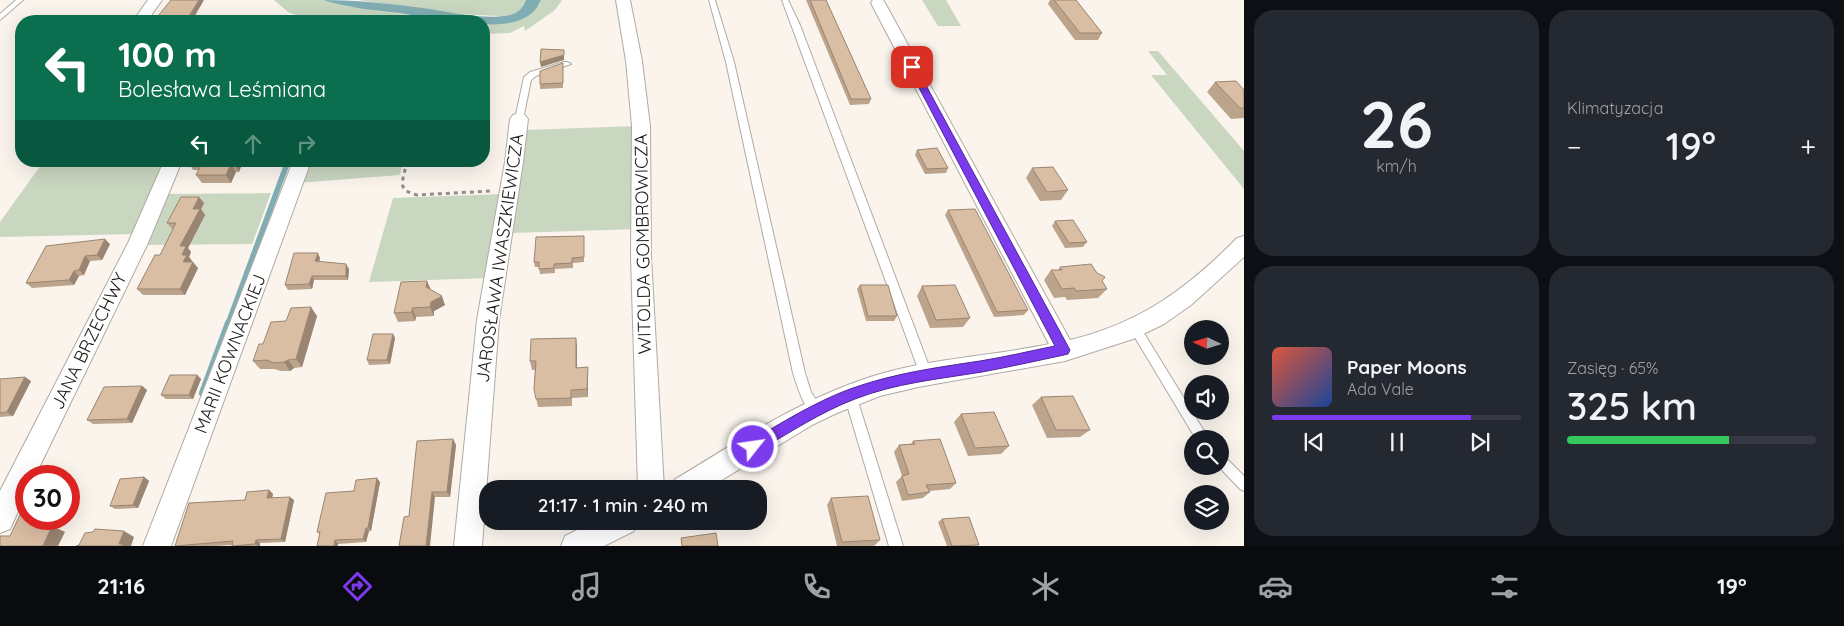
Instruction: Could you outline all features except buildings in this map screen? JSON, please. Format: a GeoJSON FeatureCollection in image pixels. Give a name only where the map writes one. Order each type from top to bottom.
{"type":"FeatureCollection","features":[{"type":"Feature","properties":{"kind":"street"},"geometry":{"type":"LineString","coordinates":[[144,15],[155,0]]}},
{"type":"Feature","properties":{"kind":"street","name":"WITOLDA GOMBROWICZA"},"geometry":{"type":"LineString","coordinates":[[623,0],[634,61],[641,126],[641,257],[651,480]]}},
{"type":"Feature","properties":{"kind":"street"},"geometry":{"type":"LineString","coordinates":[[878,3],[1064,350]]}},
{"type":"Feature","properties":{"kind":"street","name":"JAROSŁAWA IWASZKIEWICZA"},"geometry":{"type":"LineString","coordinates":[[468,546],[488,320],[519,119]]}},
{"type":"Feature","properties":{"kind":"street","name":"JANA BRZECHWY"},"geometry":{"type":"LineString","coordinates":[[0,519],[130,259],[170,167]]}},
{"type":"Feature","properties":{"kind":"street","name":"MARII KOWNACKIEJ"},"geometry":{"type":"LineString","coordinates":[[158,546],[300,167]]}},
{"type":"Feature","properties":{"kind":"street"},"geometry":{"type":"LineString","coordinates":[[698,480],[817,411],[850,395],[926,374],[981,366],[1064,350],[1110,338],[1135,328],[1170,308],[1244,244]]}},
{"type":"Feature","properties":{"kind":"street"},"geometry":{"type":"LineString","coordinates":[[575,546],[606,530]]}},
{"type":"Feature","properties":{"kind":"lane"},"geometry":{"type":"LineString","coordinates":[[0,18],[20,0]]}},
{"type":"Feature","properties":{"kind":"lane"},"geometry":{"type":"LineString","coordinates":[[712,0],[730,62],[799,373],[806,394],[817,411]]}},
{"type":"Feature","properties":{"kind":"lane"},"geometry":{"type":"LineString","coordinates":[[785,1],[800,34],[926,374]]}},
{"type":"Feature","properties":{"kind":"lane"},"geometry":{"type":"LineString","coordinates":[[519,119],[527,79],[533,74],[567,64]]}},
{"type":"Feature","properties":{"kind":"lane"},"geometry":{"type":"LineString","coordinates":[[1135,328],[1197,430]]}},
{"type":"Feature","properties":{"kind":"lane"},"geometry":{"type":"LineString","coordinates":[[850,395],[896,546]]}},
{"type":"Feature","properties":{"kind":"lane"},"geometry":{"type":"LineString","coordinates":[[1229,469],[1244,485]]}},
{"type":"Feature","properties":{"kind":"path"},"geometry":{"type":"LineString","coordinates":[[405,167],[401,183],[402,189],[408,192],[417,194],[509,191]]}},
{"type":"Feature","properties":{"kind":"green space"},"geometry":{"type":"Polygon","coordinates":[[[274,0],[323,0],[346,6],[409,15],[297,15],[288,12],[274,0]]]}},
{"type":"Feature","properties":{"kind":"green space"},"geometry":{"type":"Polygon","coordinates":[[[358,0],[526,0],[520,11],[512,15],[461,14],[358,0]]]}},
{"type":"Feature","properties":{"kind":"green space"},"geometry":{"type":"Polygon","coordinates":[[[541,0],[562,0],[555,10],[525,31],[524,26],[510,33],[490,34],[490,24],[539,6],[541,0]]]}},
{"type":"Feature","properties":{"kind":"green space"},"geometry":{"type":"Polygon","coordinates":[[[922,0],[946,0],[961,26],[938,26],[922,0]]]}},
{"type":"Feature","properties":{"kind":"green space"},"geometry":{"type":"Polygon","coordinates":[[[1148,51],[1158,51],[1244,151],[1244,189],[1151,75],[1167,75],[1148,51]]]}},
{"type":"Feature","properties":{"kind":"green space"},"geometry":{"type":"Polygon","coordinates":[[[638,126],[640,229],[512,233],[525,130],[638,126]]]}},
{"type":"Feature","properties":{"kind":"green space"},"geometry":{"type":"Polygon","coordinates":[[[40,167],[166,167],[135,234],[0,237],[0,222],[40,167]]]}},
{"type":"Feature","properties":{"kind":"green space"},"geometry":{"type":"Polygon","coordinates":[[[290,167],[402,167],[400,175],[284,184],[290,167]]]}},
{"type":"Feature","properties":{"kind":"green space"},"geometry":{"type":"Polygon","coordinates":[[[271,193],[252,244],[142,245],[164,194],[271,193]]]}},
{"type":"Feature","properties":{"kind":"green space"},"geometry":{"type":"Polygon","coordinates":[[[504,194],[489,278],[369,282],[393,198],[504,194]]]}},
{"type":"Feature","properties":{"kind":"water"},"geometry":{"type":"Polygon","coordinates":[[[323,0],[390,4],[470,15],[412,15],[342,5],[323,0]]]}},
{"type":"Feature","properties":{"kind":"water"},"geometry":{"type":"Polygon","coordinates":[[[526,0],[541,0],[532,13],[525,18],[509,23],[490,24],[490,17],[516,13],[526,0]]]}},
{"type":"Feature","properties":{"kind":"waterway"},"geometry":{"type":"LineString","coordinates":[[228,324],[286,167]]}},
{"type":"Feature","properties":{"kind":"waterway"},"geometry":{"type":"LineString","coordinates":[[203,393],[229,323]]}},
{"type":"Feature","properties":{"kind":"route"},"geometry":{"type":"LineString","coordinates":[[753,447],[796,422],[850,395],[881,385],[926,374],[981,366],[1064,350],[912,67]]}}]}
